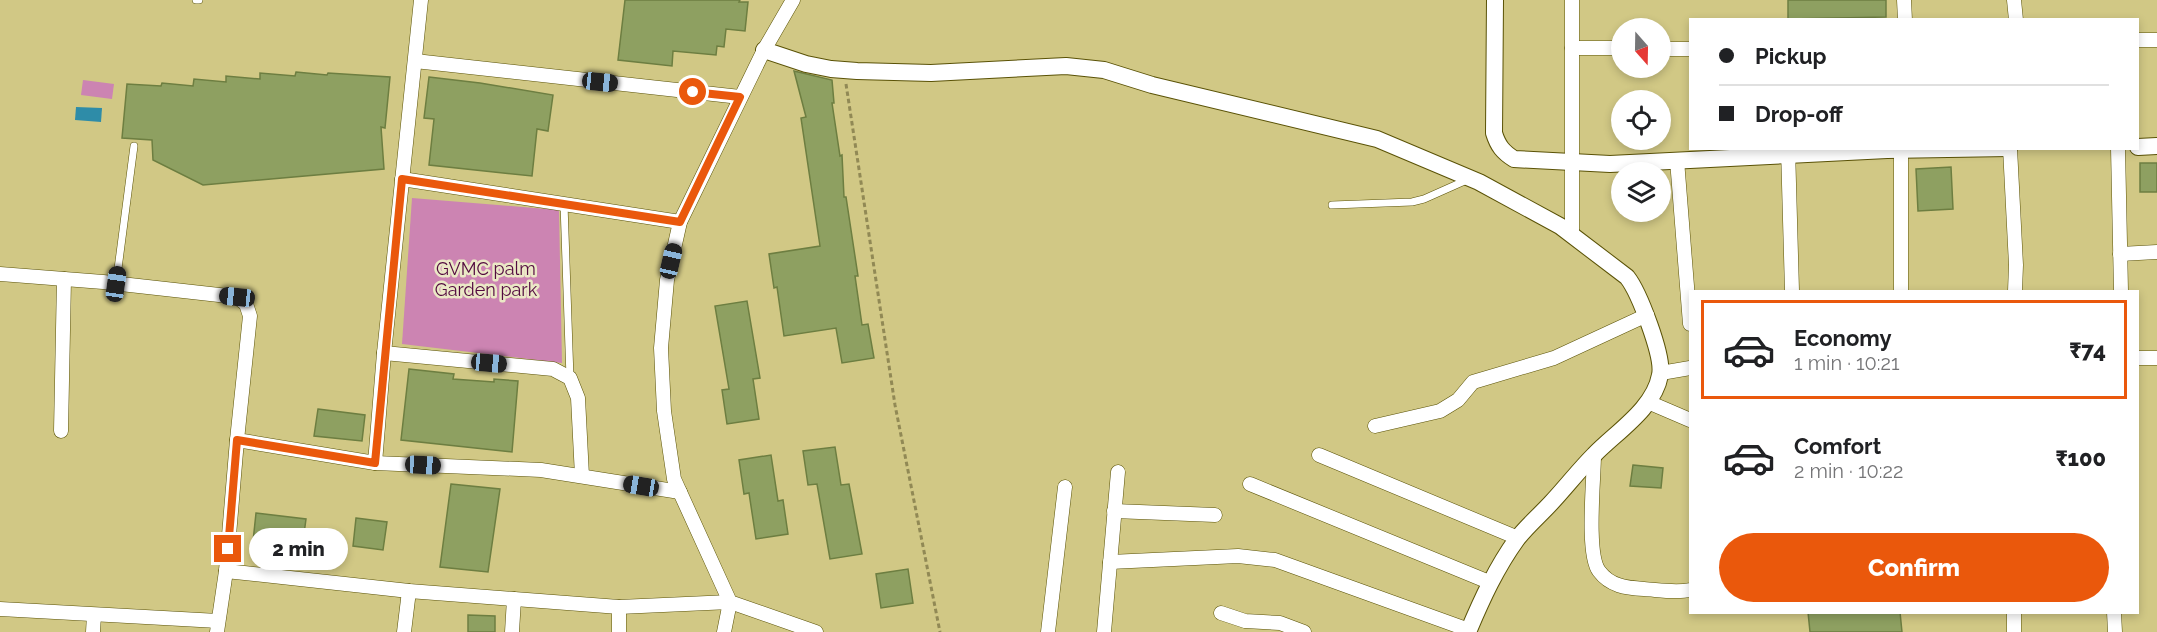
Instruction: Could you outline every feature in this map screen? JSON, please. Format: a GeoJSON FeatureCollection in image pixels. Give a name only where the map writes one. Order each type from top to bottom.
{"type":"FeatureCollection","features":[{"type":"Feature","properties":{"kind":"street"},"geometry":{"type":"LineString","coordinates":[[375,463],[420,0]]}},
{"type":"Feature","properties":{"kind":"street"},"geometry":{"type":"LineString","coordinates":[[724,632],[730,602],[674,479],[664,411],[662,348],[666,280],[680,222],[740,97],[793,0]]}},
{"type":"Feature","properties":{"kind":"street"},"geometry":{"type":"LineString","coordinates":[[1495,0],[1494,133],[1504,153],[1514,159],[1610,164],[1788,152],[1901,150],[1901,290]]}},
{"type":"Feature","properties":{"kind":"street"},"geometry":{"type":"LineString","coordinates":[[1572,0],[1572,235]]}},
{"type":"Feature","properties":{"kind":"street"},"geometry":{"type":"LineString","coordinates":[[1904,0],[1905,18]]}},
{"type":"Feature","properties":{"kind":"street"},"geometry":{"type":"LineString","coordinates":[[2014,0],[2016,18]]}},
{"type":"Feature","properties":{"kind":"street"},"geometry":{"type":"LineString","coordinates":[[2139,40],[2157,40]]}},
{"type":"Feature","properties":{"kind":"street"},"geometry":{"type":"LineString","coordinates":[[1572,48],[1611,48]]}},
{"type":"Feature","properties":{"kind":"street"},"geometry":{"type":"LineString","coordinates":[[1671,49],[1689,49]]}},
{"type":"Feature","properties":{"kind":"street"},"geometry":{"type":"LineString","coordinates":[[764,50],[806,64],[844,70],[931,73],[1066,66],[1104,70],[1152,85],[1377,139],[1472,178],[1560,226],[1627,277],[1634,285],[1647,315],[1661,374],[1656,388],[1648,402],[1594,455],[1518,538],[1489,582],[1468,631],[1275,560],[1238,556],[1110,562]]}},
{"type":"Feature","properties":{"kind":"street"},"geometry":{"type":"LineString","coordinates":[[415,61],[740,97]]}},
{"type":"Feature","properties":{"kind":"street"},"geometry":{"type":"LineString","coordinates":[[2139,147],[2157,147]]}},
{"type":"Feature","properties":{"kind":"street"},"geometry":{"type":"LineString","coordinates":[[2009,150],[2016,265],[2015,290]]}},
{"type":"Feature","properties":{"kind":"street"},"geometry":{"type":"LineString","coordinates":[[2118,150],[2121,290]]}},
{"type":"Feature","properties":{"kind":"street"},"geometry":{"type":"LineString","coordinates":[[1788,152],[1792,290]]}},
{"type":"Feature","properties":{"kind":"street"},"geometry":{"type":"LineString","coordinates":[[1677,160],[1689,311]]}},
{"type":"Feature","properties":{"kind":"street"},"geometry":{"type":"LineString","coordinates":[[402,179],[680,222]]}},
{"type":"Feature","properties":{"kind":"street"},"geometry":{"type":"LineString","coordinates":[[2121,254],[2157,252]]}},
{"type":"Feature","properties":{"kind":"street"},"geometry":{"type":"LineString","coordinates":[[0,274],[237,297],[246,304],[250,316],[226,571],[218,627],[0,609]]}},
{"type":"Feature","properties":{"kind":"street"},"geometry":{"type":"LineString","coordinates":[[61,431],[64,279]]}},
{"type":"Feature","properties":{"kind":"street"},"geometry":{"type":"LineString","coordinates":[[1375,426],[1440,411],[1458,400],[1473,382],[1554,358],[1647,315]]}},
{"type":"Feature","properties":{"kind":"street"},"geometry":{"type":"LineString","coordinates":[[384,353],[553,369],[570,378],[578,398],[582,476]]}},
{"type":"Feature","properties":{"kind":"street"},"geometry":{"type":"LineString","coordinates":[[2139,358],[2157,358]]}},
{"type":"Feature","properties":{"kind":"street"},"geometry":{"type":"LineString","coordinates":[[1661,374],[1689,368]]}},
{"type":"Feature","properties":{"kind":"street"},"geometry":{"type":"LineString","coordinates":[[1648,402],[1689,420]]}},
{"type":"Feature","properties":{"kind":"street"},"geometry":{"type":"LineString","coordinates":[[237,440],[375,463],[541,470],[680,492]]}},
{"type":"Feature","properties":{"kind":"street"},"geometry":{"type":"LineString","coordinates":[[1319,455],[1518,538]]}},
{"type":"Feature","properties":{"kind":"street"},"geometry":{"type":"LineString","coordinates":[[1594,455],[1592,549],[1597,569],[1609,581],[1624,588],[1689,590]]}},
{"type":"Feature","properties":{"kind":"street"},"geometry":{"type":"LineString","coordinates":[[1104,632],[1118,472]]}},
{"type":"Feature","properties":{"kind":"street"},"geometry":{"type":"LineString","coordinates":[[1250,483],[1489,582]]}},
{"type":"Feature","properties":{"kind":"street"},"geometry":{"type":"LineString","coordinates":[[1048,632],[1065,487]]}},
{"type":"Feature","properties":{"kind":"street"},"geometry":{"type":"LineString","coordinates":[[1114,510],[1215,515]]}},
{"type":"Feature","properties":{"kind":"street"},"geometry":{"type":"LineString","coordinates":[[226,571],[409,591],[619,607],[730,602],[816,632]]}},
{"type":"Feature","properties":{"kind":"street"},"geometry":{"type":"LineString","coordinates":[[404,632],[409,591]]}},
{"type":"Feature","properties":{"kind":"street"},"geometry":{"type":"LineString","coordinates":[[512,632],[514,599]]}},
{"type":"Feature","properties":{"kind":"street"},"geometry":{"type":"LineString","coordinates":[[618,632],[619,607]]}},
{"type":"Feature","properties":{"kind":"street"},"geometry":{"type":"LineString","coordinates":[[1221,613],[1245,621],[1280,623],[1304,632]]}},
{"type":"Feature","properties":{"kind":"street"},"geometry":{"type":"LineString","coordinates":[[2014,614],[2014,632]]}},
{"type":"Feature","properties":{"kind":"street"},"geometry":{"type":"LineString","coordinates":[[2114,614],[2115,632]]}},
{"type":"Feature","properties":{"kind":"street"},"geometry":{"type":"LineString","coordinates":[[93,632],[94,615]]}},
{"type":"Feature","properties":{"kind":"lane"},"geometry":{"type":"LineString","coordinates":[[116,284],[134,146]]}},
{"type":"Feature","properties":{"kind":"lane"},"geometry":{"type":"LineString","coordinates":[[1332,205],[1412,202],[1472,178]]}},
{"type":"Feature","properties":{"kind":"lane"},"geometry":{"type":"LineString","coordinates":[[564,204],[570,378]]}},
{"type":"Feature","properties":{"kind":"path"},"geometry":{"type":"LineString","coordinates":[[844,70],[896,405],[940,632]]}},
{"type":"Feature","properties":{"kind":"green space"},"geometry":{"type":"Polygon","coordinates":[[[83,80],[114,84],[112,99],[81,95],[83,80]]]}},
{"type":"Feature","properties":{"kind":"green space","name":"GVMC palm Garden park"},"geometry":{"type":"Polygon","coordinates":[[[412,198],[559,210],[562,363],[402,344],[412,198]]]}},
{"type":"Feature","properties":{"kind":"water"},"geometry":{"type":"Polygon","coordinates":[[[76,107],[102,108],[101,122],[75,120],[76,107]]]}},
{"type":"Feature","properties":{"kind":"building"},"geometry":{"type":"Polygon","coordinates":[[[625,0],[740,0],[739,2],[748,2],[745,31],[726,29],[724,47],[717,46],[716,55],[673,51],[672,66],[618,60],[625,0]]]}},
{"type":"Feature","properties":{"kind":"building"},"geometry":{"type":"Polygon","coordinates":[[[1788,0],[1886,0],[1886,17],[1788,18],[1788,0]]]}},
{"type":"Feature","properties":{"kind":"building"},"geometry":{"type":"Polygon","coordinates":[[[794,71],[832,80],[834,103],[832,103],[840,156],[842,155],[844,197],[846,197],[858,276],[855,276],[862,325],[868,324],[874,358],[842,363],[836,328],[784,336],[777,287],[774,288],[769,254],[820,246],[801,118],[806,117],[794,71]]]}},
{"type":"Feature","properties":{"kind":"building"},"geometry":{"type":"Polygon","coordinates":[[[296,72],[390,77],[385,128],[381,127],[384,169],[203,185],[153,160],[152,140],[122,138],[127,84],[161,86],[162,83],[193,86],[194,79],[226,82],[226,76],[260,79],[260,73],[295,76],[296,72]]]}},
{"type":"Feature","properties":{"kind":"building"},"geometry":{"type":"Polygon","coordinates":[[[429,77],[553,95],[548,131],[537,129],[532,176],[429,165],[434,119],[424,118],[429,77]]]}},
{"type":"Feature","properties":{"kind":"building"},"geometry":{"type":"Polygon","coordinates":[[[2140,163],[2157,163],[2157,192],[2140,192],[2140,163]]]}},
{"type":"Feature","properties":{"kind":"building"},"geometry":{"type":"Polygon","coordinates":[[[1951,167],[1953,209],[1918,211],[1916,169],[1951,167]]]}},
{"type":"Feature","properties":{"kind":"building"},"geometry":{"type":"Polygon","coordinates":[[[747,301],[760,378],[753,379],[759,419],[727,424],[722,390],[729,389],[715,306],[747,301]]]}},
{"type":"Feature","properties":{"kind":"building"},"geometry":{"type":"Polygon","coordinates":[[[409,369],[454,374],[453,379],[518,381],[512,452],[401,440],[409,369]]]}},
{"type":"Feature","properties":{"kind":"building"},"geometry":{"type":"Polygon","coordinates":[[[318,409],[365,415],[362,441],[314,436],[318,409]]]}},
{"type":"Feature","properties":{"kind":"building"},"geometry":{"type":"Polygon","coordinates":[[[835,447],[841,485],[849,484],[862,554],[830,559],[817,484],[808,485],[803,451],[835,447]]]}},
{"type":"Feature","properties":{"kind":"building"},"geometry":{"type":"Polygon","coordinates":[[[771,455],[778,501],[783,500],[788,534],[756,539],[749,493],[744,494],[739,460],[771,455]]]}},
{"type":"Feature","properties":{"kind":"building"},"geometry":{"type":"Polygon","coordinates":[[[1633,465],[1663,468],[1661,488],[1630,486],[1633,465]]]}},
{"type":"Feature","properties":{"kind":"building"},"geometry":{"type":"Polygon","coordinates":[[[451,484],[500,489],[488,572],[440,567],[451,484]]]}},
{"type":"Feature","properties":{"kind":"building"},"geometry":{"type":"Polygon","coordinates":[[[256,513],[306,519],[301,556],[252,551],[256,513]]]}},
{"type":"Feature","properties":{"kind":"building"},"geometry":{"type":"Polygon","coordinates":[[[356,518],[387,522],[383,550],[353,546],[356,518]]]}},
{"type":"Feature","properties":{"kind":"building"},"geometry":{"type":"Polygon","coordinates":[[[908,569],[913,603],[881,608],[876,574],[908,569]]]}},
{"type":"Feature","properties":{"kind":"building"},"geometry":{"type":"Polygon","coordinates":[[[1808,614],[1900,614],[1902,632],[1810,632],[1808,614]]]}},
{"type":"Feature","properties":{"kind":"building"},"geometry":{"type":"Polygon","coordinates":[[[468,615],[495,616],[495,632],[468,632],[468,615]]]}},
{"type":"Feature","properties":{"kind":"route"},"geometry":{"type":"LineString","coordinates":[[228,549],[237,440],[375,463],[402,179],[680,222],[740,97],[693,92]]}}]}
